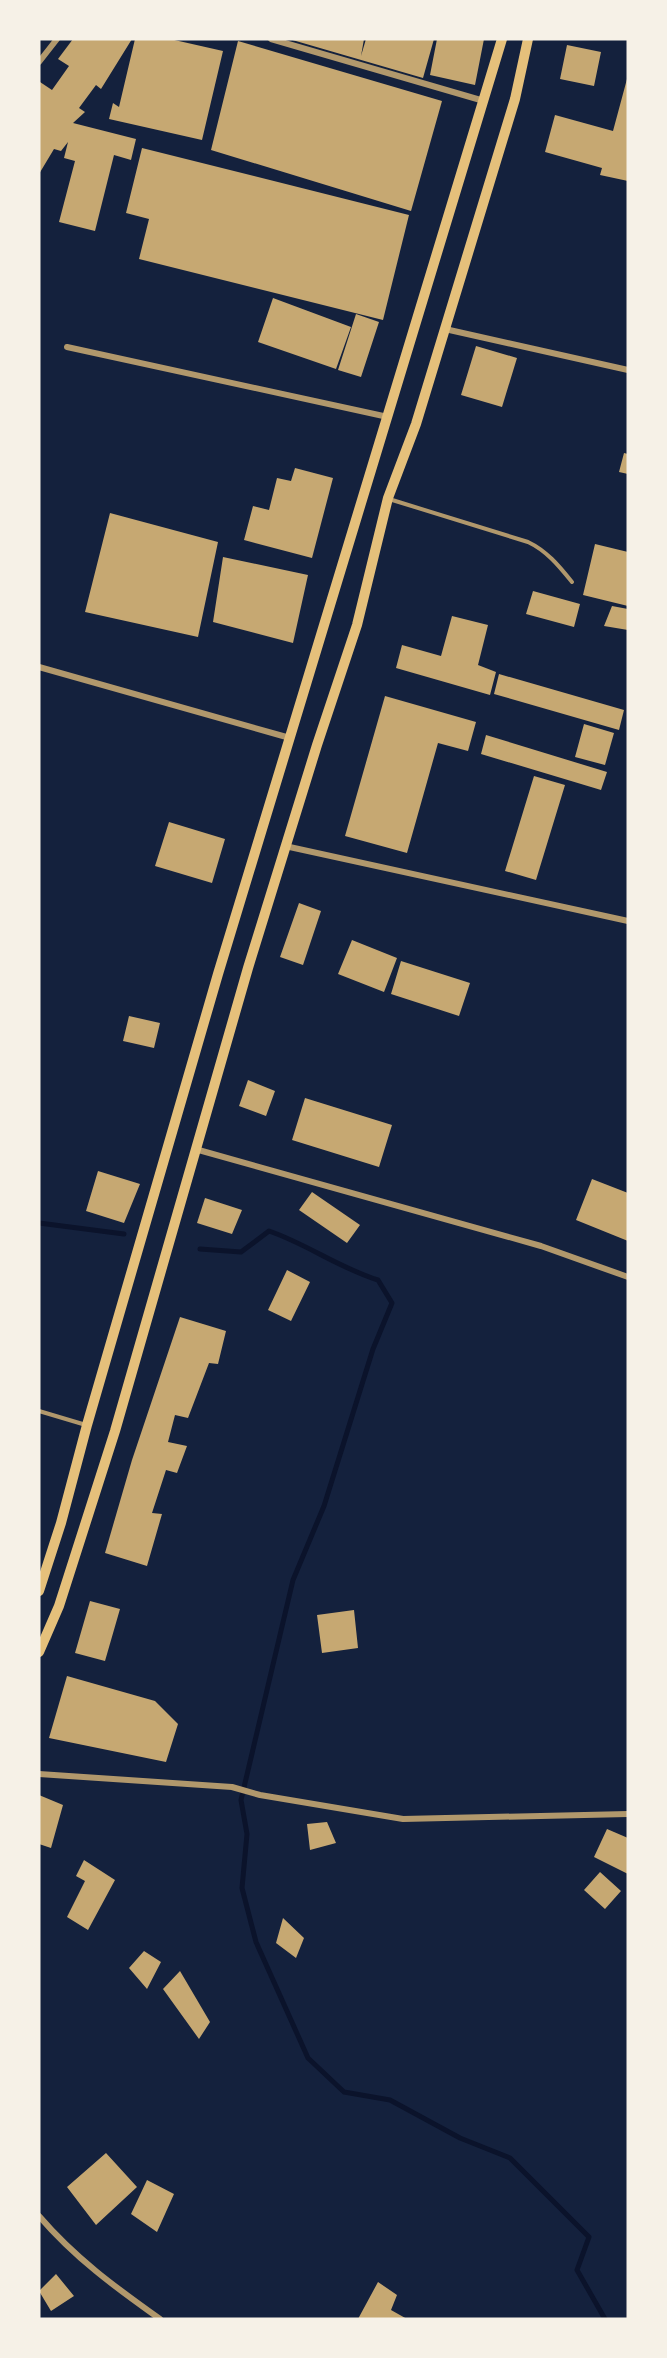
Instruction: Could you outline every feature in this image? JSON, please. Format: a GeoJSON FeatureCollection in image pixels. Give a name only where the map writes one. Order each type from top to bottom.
{"type":"FeatureCollection","features":[{"type":"Feature","properties":{"kind":"main road"},"geometry":{"type":"LineString","coordinates":[[39,1591],[61,1523],[87,1425],[218,974],[502,39]]}},
{"type":"Feature","properties":{"kind":"main road"},"geometry":{"type":"LineString","coordinates":[[39,1652],[59,1606],[115,1431],[195,1149],[285,846],[357,625],[388,498],[416,424],[515,99],[528,39]]}},
{"type":"Feature","properties":{"kind":"street"},"geometry":{"type":"LineString","coordinates":[[39,62],[57,39]]}},
{"type":"Feature","properties":{"kind":"street"},"geometry":{"type":"LineString","coordinates":[[271,39],[484,101]]}},
{"type":"Feature","properties":{"kind":"street"},"geometry":{"type":"LineString","coordinates":[[444,329],[628,370]]}},
{"type":"Feature","properties":{"kind":"street"},"geometry":{"type":"LineString","coordinates":[[67,347],[388,417]]}},
{"type":"Feature","properties":{"kind":"street"},"geometry":{"type":"LineString","coordinates":[[39,668],[290,738]]}},
{"type":"Feature","properties":{"kind":"street"},"geometry":{"type":"LineString","coordinates":[[285,846],[628,921]]}},
{"type":"Feature","properties":{"kind":"street"},"geometry":{"type":"LineString","coordinates":[[195,1149],[541,1246],[628,1277]]}},
{"type":"Feature","properties":{"kind":"street"},"geometry":{"type":"LineString","coordinates":[[39,1774],[232,1787],[260,1795],[403,1818],[628,1814]]}},
{"type":"Feature","properties":{"kind":"street"},"geometry":{"type":"LineString","coordinates":[[39,2216],[96,2274],[160,2319]]}},
{"type":"Feature","properties":{"kind":"lane"},"geometry":{"type":"LineString","coordinates":[[388,498],[528,542],[550,555],[572,582]]}},
{"type":"Feature","properties":{"kind":"lane"},"geometry":{"type":"LineString","coordinates":[[39,1411],[87,1425]]}},
{"type":"Feature","properties":{"kind":"building"},"geometry":{"type":"Polygon","coordinates":[[[73,39],[132,39],[101,89],[96,85],[79,108],[85,112],[73,123],[136,139],[131,160],[114,155],[95,231],[59,222],[75,161],[64,158],[68,142],[61,151],[54,149],[39,174],[39,84],[40,82],[52,90],[69,66],[58,59],[73,39]]]}},
{"type":"Feature","properties":{"kind":"building"},"geometry":{"type":"Polygon","coordinates":[[[135,39],[170,39],[223,51],[202,140],[109,119],[113,103],[119,107],[135,39]]]}},
{"type":"Feature","properties":{"kind":"building"},"geometry":{"type":"Polygon","coordinates":[[[289,39],[364,39],[361,56],[366,39],[434,39],[423,78],[289,39]]]}},
{"type":"Feature","properties":{"kind":"building"},"geometry":{"type":"Polygon","coordinates":[[[437,39],[484,39],[475,85],[430,75],[437,39]]]}},
{"type":"Feature","properties":{"kind":"building"},"geometry":{"type":"Polygon","coordinates":[[[238,41],[442,101],[411,211],[211,150],[238,41]]]}},
{"type":"Feature","properties":{"kind":"building"},"geometry":{"type":"Polygon","coordinates":[[[567,45],[601,52],[594,86],[560,79],[567,45]]]}},
{"type":"Feature","properties":{"kind":"building"},"geometry":{"type":"Polygon","coordinates":[[[627,79],[628,181],[600,175],[602,168],[545,152],[555,115],[613,131],[627,79]]]}},
{"type":"Feature","properties":{"kind":"building"},"geometry":{"type":"Polygon","coordinates":[[[142,148],[409,215],[383,320],[139,259],[149,219],[126,213],[142,148]]]}},
{"type":"Feature","properties":{"kind":"building"},"geometry":{"type":"Polygon","coordinates":[[[273,298],[351,327],[336,369],[258,342],[273,298]]]}},
{"type":"Feature","properties":{"kind":"building"},"geometry":{"type":"Polygon","coordinates":[[[356,314],[379,322],[361,377],[338,370],[356,314]]]}},
{"type":"Feature","properties":{"kind":"building"},"geometry":{"type":"Polygon","coordinates":[[[476,346],[517,358],[502,407],[461,395],[476,346]]]}},
{"type":"Feature","properties":{"kind":"building"},"geometry":{"type":"Polygon","coordinates":[[[624,453],[628,454],[628,474],[619,472],[624,453]]]}},
{"type":"Feature","properties":{"kind":"building"},"geometry":{"type":"Polygon","coordinates":[[[295,468],[333,478],[312,558],[244,540],[253,506],[269,510],[277,478],[291,481],[295,468]]]}},
{"type":"Feature","properties":{"kind":"building"},"geometry":{"type":"Polygon","coordinates":[[[110,513],[218,542],[198,637],[85,612],[110,513]]]}},
{"type":"Feature","properties":{"kind":"building"},"geometry":{"type":"Polygon","coordinates":[[[595,544],[628,552],[628,606],[583,595],[595,544]]]}},
{"type":"Feature","properties":{"kind":"building"},"geometry":{"type":"Polygon","coordinates":[[[223,557],[308,575],[293,643],[213,622],[223,557]]]}},
{"type":"Feature","properties":{"kind":"building"},"geometry":{"type":"Polygon","coordinates":[[[533,591],[580,604],[574,627],[526,614],[533,591]]]}},
{"type":"Feature","properties":{"kind":"building"},"geometry":{"type":"Polygon","coordinates":[[[612,606],[628,609],[628,630],[604,626],[612,606]]]}},
{"type":"Feature","properties":{"kind":"building"},"geometry":{"type":"Polygon","coordinates":[[[452,616],[488,625],[478,665],[496,672],[490,695],[396,668],[402,645],[441,656],[452,616]]]}},
{"type":"Feature","properties":{"kind":"building"},"geometry":{"type":"Polygon","coordinates":[[[499,674],[624,710],[619,730],[494,694],[499,674]]]}},
{"type":"Feature","properties":{"kind":"building"},"geometry":{"type":"Polygon","coordinates":[[[385,696],[476,722],[468,751],[438,743],[407,853],[345,836],[385,696]]]}},
{"type":"Feature","properties":{"kind":"building"},"geometry":{"type":"Polygon","coordinates":[[[584,724],[614,733],[605,765],[575,757],[584,724]]]}},
{"type":"Feature","properties":{"kind":"building"},"geometry":{"type":"Polygon","coordinates":[[[486,735],[607,772],[601,790],[481,754],[486,735]]]}},
{"type":"Feature","properties":{"kind":"building"},"geometry":{"type":"Polygon","coordinates":[[[534,776],[565,785],[536,880],[505,871],[534,776]]]}},
{"type":"Feature","properties":{"kind":"building"},"geometry":{"type":"Polygon","coordinates":[[[169,822],[225,839],[212,883],[155,866],[169,822]]]}},
{"type":"Feature","properties":{"kind":"building"},"geometry":{"type":"Polygon","coordinates":[[[299,903],[321,911],[303,965],[280,957],[299,903]]]}},
{"type":"Feature","properties":{"kind":"building"},"geometry":{"type":"Polygon","coordinates":[[[352,940],[397,958],[384,992],[338,974],[352,940]]]}},
{"type":"Feature","properties":{"kind":"building"},"geometry":{"type":"Polygon","coordinates":[[[401,961],[470,983],[459,1016],[391,994],[401,961]]]}},
{"type":"Feature","properties":{"kind":"building"},"geometry":{"type":"Polygon","coordinates":[[[129,1016],[160,1023],[154,1048],[123,1041],[129,1016]]]}},
{"type":"Feature","properties":{"kind":"building"},"geometry":{"type":"Polygon","coordinates":[[[248,1080],[275,1091],[266,1116],[239,1106],[248,1080]]]}},
{"type":"Feature","properties":{"kind":"building"},"geometry":{"type":"Polygon","coordinates":[[[305,1098],[392,1125],[379,1167],[292,1140],[305,1098]]]}},
{"type":"Feature","properties":{"kind":"building"},"geometry":{"type":"Polygon","coordinates":[[[98,1171],[140,1184],[124,1223],[86,1211],[98,1171]]]}},
{"type":"Feature","properties":{"kind":"building"},"geometry":{"type":"Polygon","coordinates":[[[592,1179],[628,1193],[628,1241],[576,1220],[592,1179]]]}},
{"type":"Feature","properties":{"kind":"building"},"geometry":{"type":"Polygon","coordinates":[[[312,1192],[360,1225],[347,1243],[299,1210],[312,1192]]]}},
{"type":"Feature","properties":{"kind":"building"},"geometry":{"type":"Polygon","coordinates":[[[205,1198],[242,1210],[232,1234],[197,1223],[205,1198]]]}},
{"type":"Feature","properties":{"kind":"building"},"geometry":{"type":"Polygon","coordinates":[[[287,1270],[310,1282],[291,1321],[268,1310],[287,1270]]]}},
{"type":"Feature","properties":{"kind":"building"},"geometry":{"type":"Polygon","coordinates":[[[180,1317],[226,1331],[218,1364],[209,1363],[188,1418],[175,1415],[168,1442],[187,1446],[177,1473],[166,1470],[152,1513],[162,1514],[147,1566],[105,1553],[132,1460],[180,1317]]]}},
{"type":"Feature","properties":{"kind":"building"},"geometry":{"type":"Polygon","coordinates":[[[90,1601],[120,1609],[105,1661],[75,1653],[90,1601]]]}},
{"type":"Feature","properties":{"kind":"building"},"geometry":{"type":"Polygon","coordinates":[[[354,1610],[358,1648],[322,1653],[317,1615],[354,1610]]]}},
{"type":"Feature","properties":{"kind":"building"},"geometry":{"type":"Polygon","coordinates":[[[67,1676],[155,1701],[178,1724],[166,1762],[49,1738],[67,1676]]]}},
{"type":"Feature","properties":{"kind":"building"},"geometry":{"type":"Polygon","coordinates":[[[39,1795],[63,1805],[51,1848],[39,1844],[39,1795]]]}},
{"type":"Feature","properties":{"kind":"building"},"geometry":{"type":"Polygon","coordinates":[[[327,1822],[336,1843],[310,1850],[307,1824],[327,1822]]]}},
{"type":"Feature","properties":{"kind":"building"},"geometry":{"type":"Polygon","coordinates":[[[607,1829],[628,1838],[628,1874],[594,1857],[607,1829]]]}},
{"type":"Feature","properties":{"kind":"building"},"geometry":{"type":"Polygon","coordinates":[[[84,1860],[115,1880],[88,1930],[67,1917],[85,1881],[76,1876],[84,1860]]]}},
{"type":"Feature","properties":{"kind":"building"},"geometry":{"type":"Polygon","coordinates":[[[600,1872],[621,1891],[605,1909],[584,1890],[600,1872]]]}},
{"type":"Feature","properties":{"kind":"building"},"geometry":{"type":"Polygon","coordinates":[[[283,1918],[304,1938],[296,1958],[276,1943],[283,1918]]]}},
{"type":"Feature","properties":{"kind":"building"},"geometry":{"type":"Polygon","coordinates":[[[144,1951],[161,1962],[147,1989],[129,1968],[144,1951]]]}},
{"type":"Feature","properties":{"kind":"building"},"geometry":{"type":"Polygon","coordinates":[[[180,1971],[210,2022],[199,2039],[163,1989],[180,1971]]]}},
{"type":"Feature","properties":{"kind":"building"},"geometry":{"type":"Polygon","coordinates":[[[106,2153],[137,2187],[96,2225],[67,2187],[106,2153]]]}},
{"type":"Feature","properties":{"kind":"building"},"geometry":{"type":"Polygon","coordinates":[[[147,2180],[174,2194],[157,2232],[131,2214],[147,2180]]]}},
{"type":"Feature","properties":{"kind":"building"},"geometry":{"type":"Polygon","coordinates":[[[56,2274],[74,2296],[51,2311],[39,2291],[56,2274]]]}},
{"type":"Feature","properties":{"kind":"building"},"geometry":{"type":"Polygon","coordinates":[[[378,2282],[397,2295],[391,2310],[407,2319],[358,2319],[378,2282]]]}},
{"type":"Feature","properties":{"kind":"waterway"},"geometry":{"type":"LineString","coordinates":[[39,1223],[124,1234]]}},
{"type":"Feature","properties":{"kind":"waterway"},"geometry":{"type":"LineString","coordinates":[[200,1249],[241,1252],[269,1231],[378,1280],[392,1303],[373,1349],[324,1506],[293,1580],[241,1800],[247,1834],[242,1888],[256,1942],[308,2058],[344,2092],[390,2100],[460,2138],[510,2158],[589,2237],[577,2270],[605,2319]]}}]}
